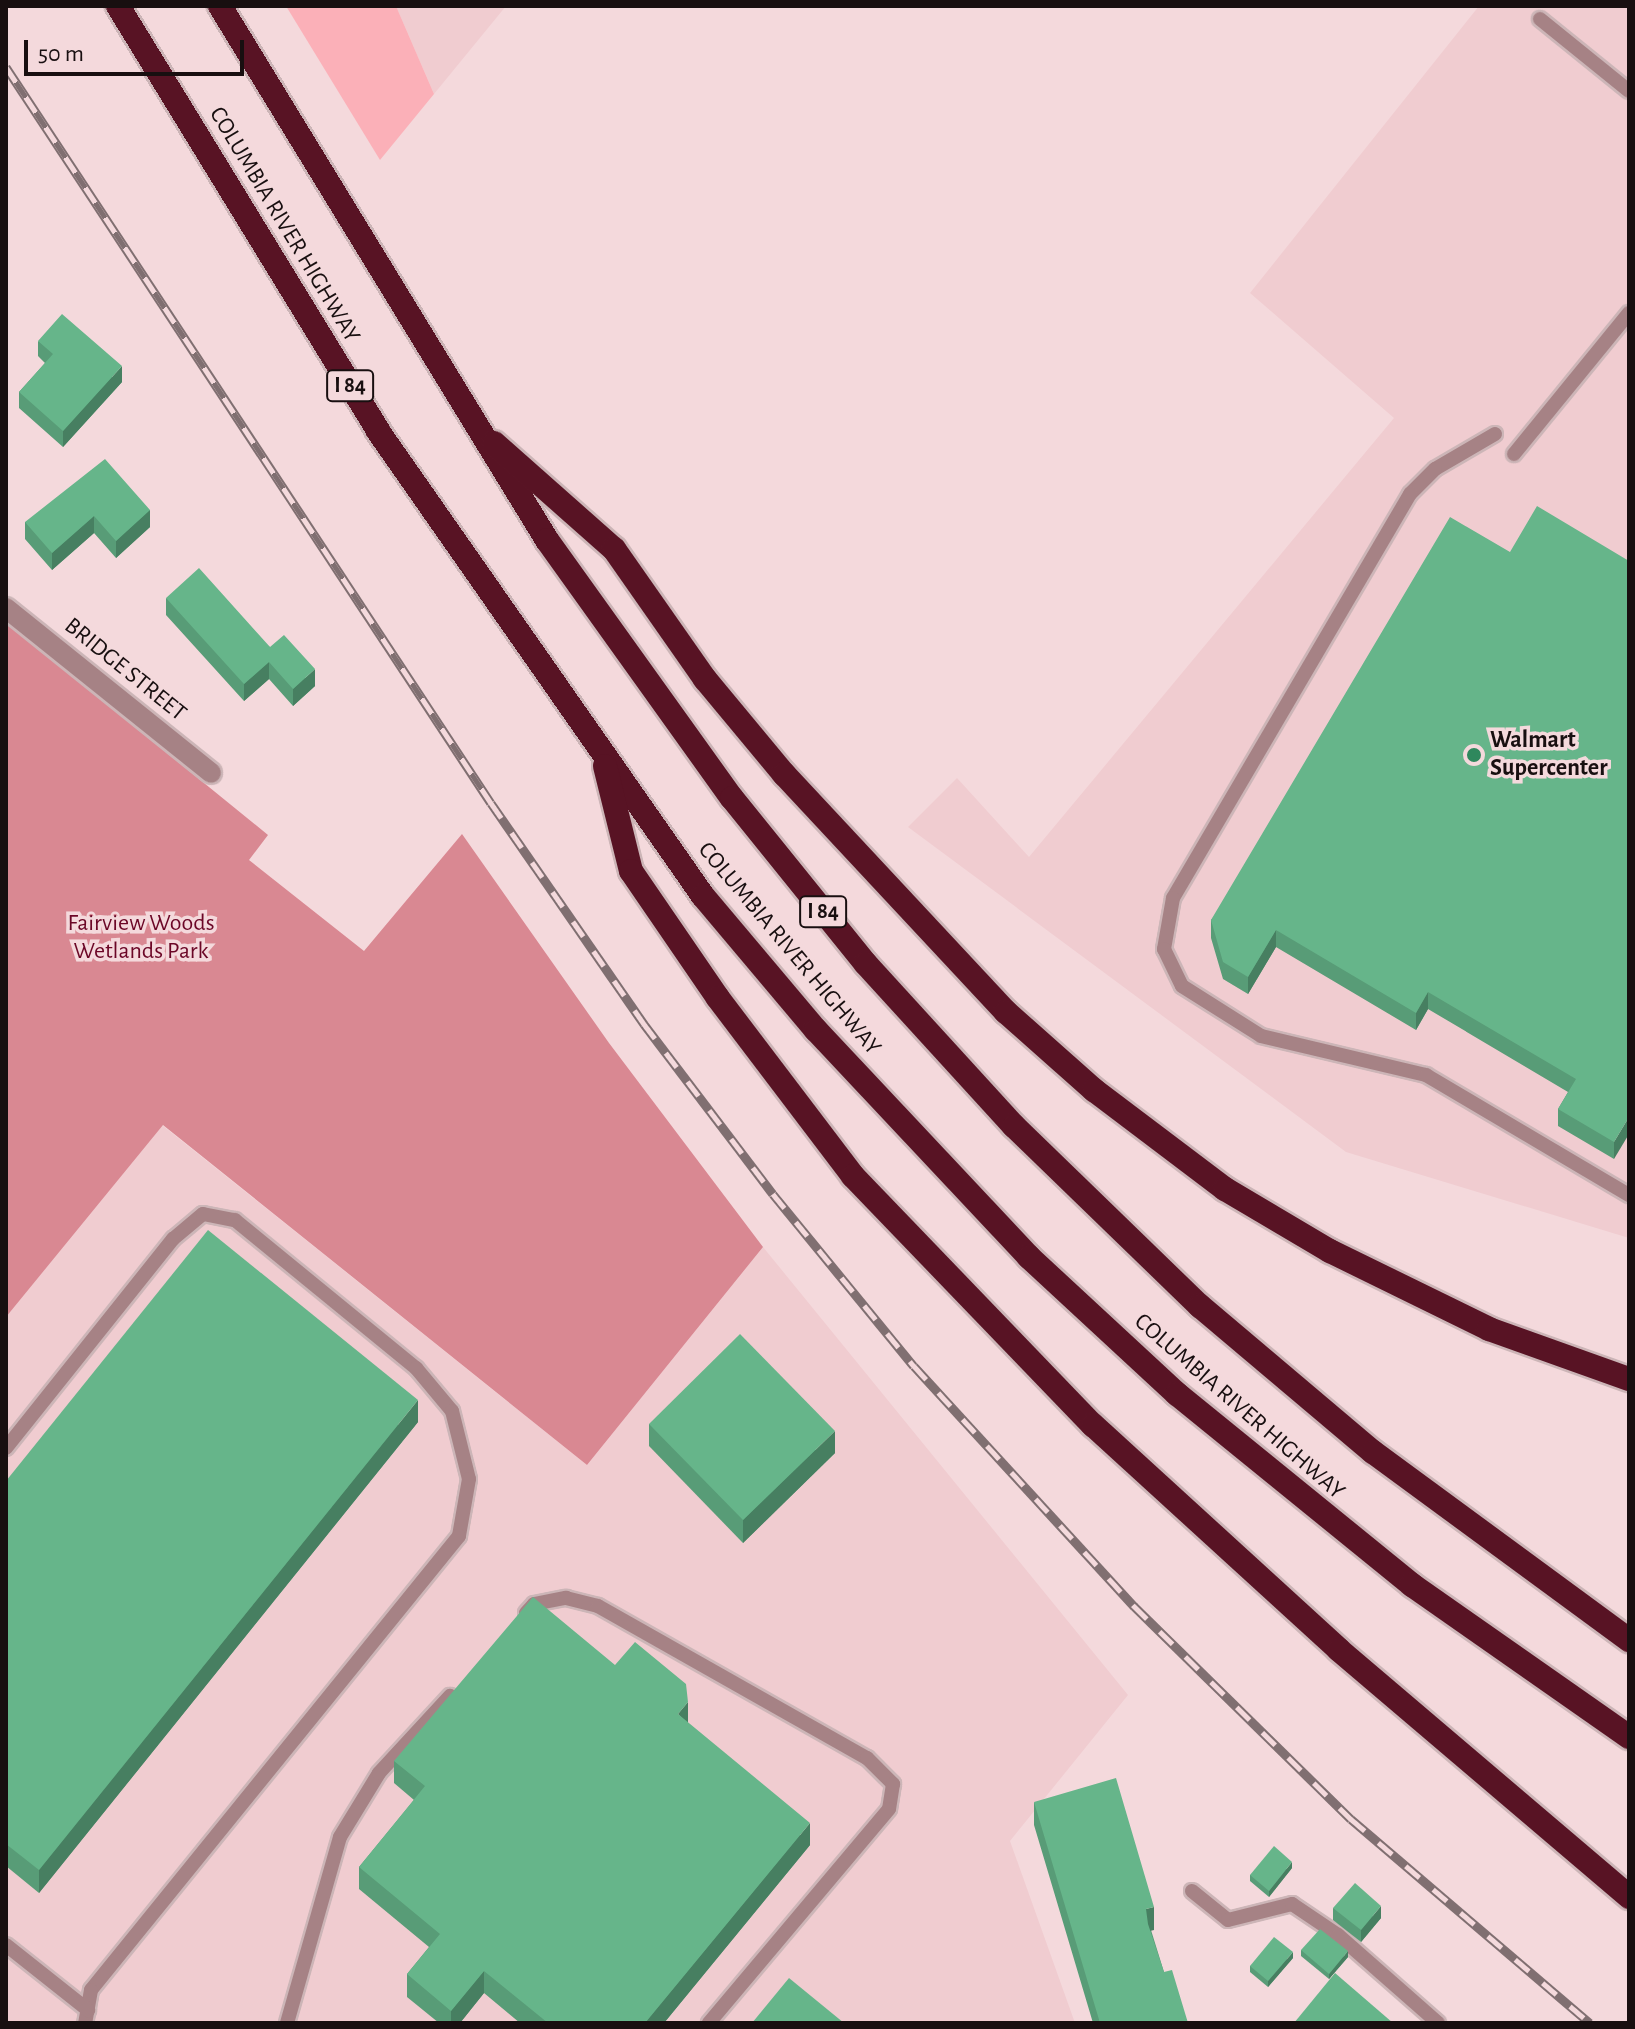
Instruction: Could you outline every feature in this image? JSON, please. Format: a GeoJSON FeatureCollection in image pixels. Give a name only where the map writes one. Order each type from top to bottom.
{"type":"FeatureCollection","features":[{"type":"Feature","properties":{"kind":"highway","name":"COLUMBIA RIVER HIGHWAY"},"geometry":{"type":"LineString","coordinates":[[118,6],[378,431],[703,896],[816,1030],[1029,1257],[1177,1394],[1331,1524],[1495,1646],[1629,1737]]}},
{"type":"Feature","properties":{"kind":"highway","name":"COLUMBIA RIVER HIGHWAY"},"geometry":{"type":"LineString","coordinates":[[220,6],[471,422],[547,540],[732,798],[866,964],[1014,1126],[1200,1306],[1285,1379],[1464,1523],[1629,1640]]}},
{"type":"Feature","properties":{"kind":"highway"},"geometry":{"type":"LineString","coordinates":[[471,422],[614,549],[705,679],[784,774],[1006,1012],[1094,1090],[1225,1189],[1342,1258],[1489,1329],[1629,1379]]}},
{"type":"Feature","properties":{"kind":"highway"},"geometry":{"type":"LineString","coordinates":[[602,752],[631,871],[736,1022],[853,1176],[1093,1425],[1339,1650],[1629,1897]]}},
{"type":"Feature","properties":{"kind":"street","name":"BRIDGE STREET"},"geometry":{"type":"LineString","coordinates":[[6,608],[211,773]]}},
{"type":"Feature","properties":{"kind":"lane"},"geometry":{"type":"LineString","coordinates":[[1540,19],[1629,91]]}},
{"type":"Feature","properties":{"kind":"lane"},"geometry":{"type":"LineString","coordinates":[[1514,454],[1629,313]]}},
{"type":"Feature","properties":{"kind":"lane"},"geometry":{"type":"LineString","coordinates":[[1495,434],[1420,479],[1410,494],[1173,898],[1164,949],[1182,986],[1261,1036],[1426,1075],[1629,1195]]}},
{"type":"Feature","properties":{"kind":"lane"},"geometry":{"type":"LineString","coordinates":[[6,1448],[173,1239],[203,1214],[235,1220],[416,1368],[452,1411],[469,1479],[459,1536],[91,1990],[86,2016]]}},
{"type":"Feature","properties":{"kind":"lane"},"geometry":{"type":"LineString","coordinates":[[513,1627],[534,1604],[566,1598],[598,1606],[867,1758],[893,1784],[889,1809],[709,2023]]}},
{"type":"Feature","properties":{"kind":"lane"},"geometry":{"type":"LineString","coordinates":[[287,2023],[340,1837],[379,1773],[462,1683]]}},
{"type":"Feature","properties":{"kind":"lane"},"geometry":{"type":"LineString","coordinates":[[1192,1891],[1228,1920],[1292,1904],[1338,1935],[1438,2023]]}},
{"type":"Feature","properties":{"kind":"lane"},"geometry":{"type":"LineString","coordinates":[[6,1945],[86,2016]]}},
{"type":"Feature","properties":{"kind":"shaded area"},"geometry":{"type":"Polygon","coordinates":[[[286,6],[396,6],[434,94],[380,160],[286,6]]]}},
{"type":"Feature","properties":{"kind":"shaded area"},"geometry":{"type":"Polygon","coordinates":[[[396,6],[506,6],[434,94],[396,6]]]}},
{"type":"Feature","properties":{"kind":"shaded area"},"geometry":{"type":"Polygon","coordinates":[[[1479,6],[1629,6],[1629,1238],[1346,1152],[908,827],[957,778],[1029,857],[1394,418],[1250,293],[1479,6]]]}},
{"type":"Feature","properties":{"kind":"shaded area"},"geometry":{"type":"Polygon","coordinates":[[[162,1125],[587,1465],[763,1247],[1128,1695],[1010,1841],[1075,2023],[6,2023],[6,1316],[162,1125]]]}},
{"type":"Feature","properties":{"kind":"green space","name":"Fairview Woods Wetlands Park"},"geometry":{"type":"Polygon","coordinates":[[[6,622],[268,835],[249,860],[364,951],[462,834],[609,1043],[763,1247],[587,1465],[163,1125],[6,1317],[6,622]]]}},
{"type":"Feature","properties":{"kind":"building"},"geometry":{"type":"Polygon","coordinates":[[[62,314],[122,366],[63,431],[19,392],[53,354],[38,341],[62,314]]]}},
{"type":"Feature","properties":{"kind":"building"},"geometry":{"type":"Polygon","coordinates":[[[105,459],[150,510],[116,541],[94,516],[52,553],[25,522],[105,459]]]}},
{"type":"Feature","properties":{"kind":"building","name":"Walmart Supercenter"},"geometry":{"type":"Polygon","coordinates":[[[1537,506],[1629,561],[1629,1117],[1614,1142],[1558,1109],[1576,1079],[1428,992],[1416,1013],[1276,930],[1248,977],[1223,962],[1211,920],[1450,517],[1510,552],[1537,506]]]}},
{"type":"Feature","properties":{"kind":"building"},"geometry":{"type":"Polygon","coordinates":[[[199,568],[270,647],[284,635],[315,669],[293,689],[269,662],[244,684],[166,598],[199,568]]]}},
{"type":"Feature","properties":{"kind":"building"},"geometry":{"type":"Polygon","coordinates":[[[208,1230],[418,1400],[39,1870],[6,1844],[6,1481],[208,1230]]]}},
{"type":"Feature","properties":{"kind":"building"},"geometry":{"type":"Polygon","coordinates":[[[740,1334],[835,1431],[743,1520],[649,1424],[740,1334]]]}},
{"type":"Feature","properties":{"kind":"building"},"geometry":{"type":"Polygon","coordinates":[[[533,1597],[615,1665],[635,1642],[686,1684],[688,1702],[678,1714],[810,1823],[645,2023],[548,2023],[484,1971],[451,2011],[407,1974],[440,1934],[359,1867],[425,1786],[394,1761],[533,1597]]]}},
{"type":"Feature","properties":{"kind":"building"},"geometry":{"type":"Polygon","coordinates":[[[1116,1778],[1154,1907],[1146,1909],[1148,1924],[1164,1972],[1172,1970],[1188,2023],[1100,2023],[1034,1802],[1116,1778]]]}},
{"type":"Feature","properties":{"kind":"building"},"geometry":{"type":"Polygon","coordinates":[[[1274,1846],[1292,1862],[1269,1891],[1250,1875],[1274,1846]]]}},
{"type":"Feature","properties":{"kind":"building"},"geometry":{"type":"Polygon","coordinates":[[[1355,1883],[1381,1906],[1361,1930],[1333,1908],[1355,1883]]]}},
{"type":"Feature","properties":{"kind":"building"},"geometry":{"type":"Polygon","coordinates":[[[1320,1929],[1348,1951],[1329,1974],[1301,1950],[1320,1929]]]}},
{"type":"Feature","properties":{"kind":"building"},"geometry":{"type":"Polygon","coordinates":[[[1274,1937],[1293,1952],[1268,1981],[1250,1966],[1274,1937]]]}},
{"type":"Feature","properties":{"kind":"building"},"geometry":{"type":"Polygon","coordinates":[[[1335,1973],[1393,2023],[1294,2023],[1335,1973]]]}},
{"type":"Feature","properties":{"kind":"building"},"geometry":{"type":"Polygon","coordinates":[[[789,1978],[844,2023],[752,2023],[789,1978]]]}},
{"type":"Feature","properties":{"kind":"railway"},"geometry":{"type":"LineString","coordinates":[[6,67],[491,803],[644,1024],[773,1194],[914,1366],[1134,1606],[1351,1819],[1590,2023]]}},
{"type":"Feature","properties":{"kind":"place","name":"Walmart Supercenter"},"geometry":{"type":"Point","coordinates":[1474,755]}}]}
